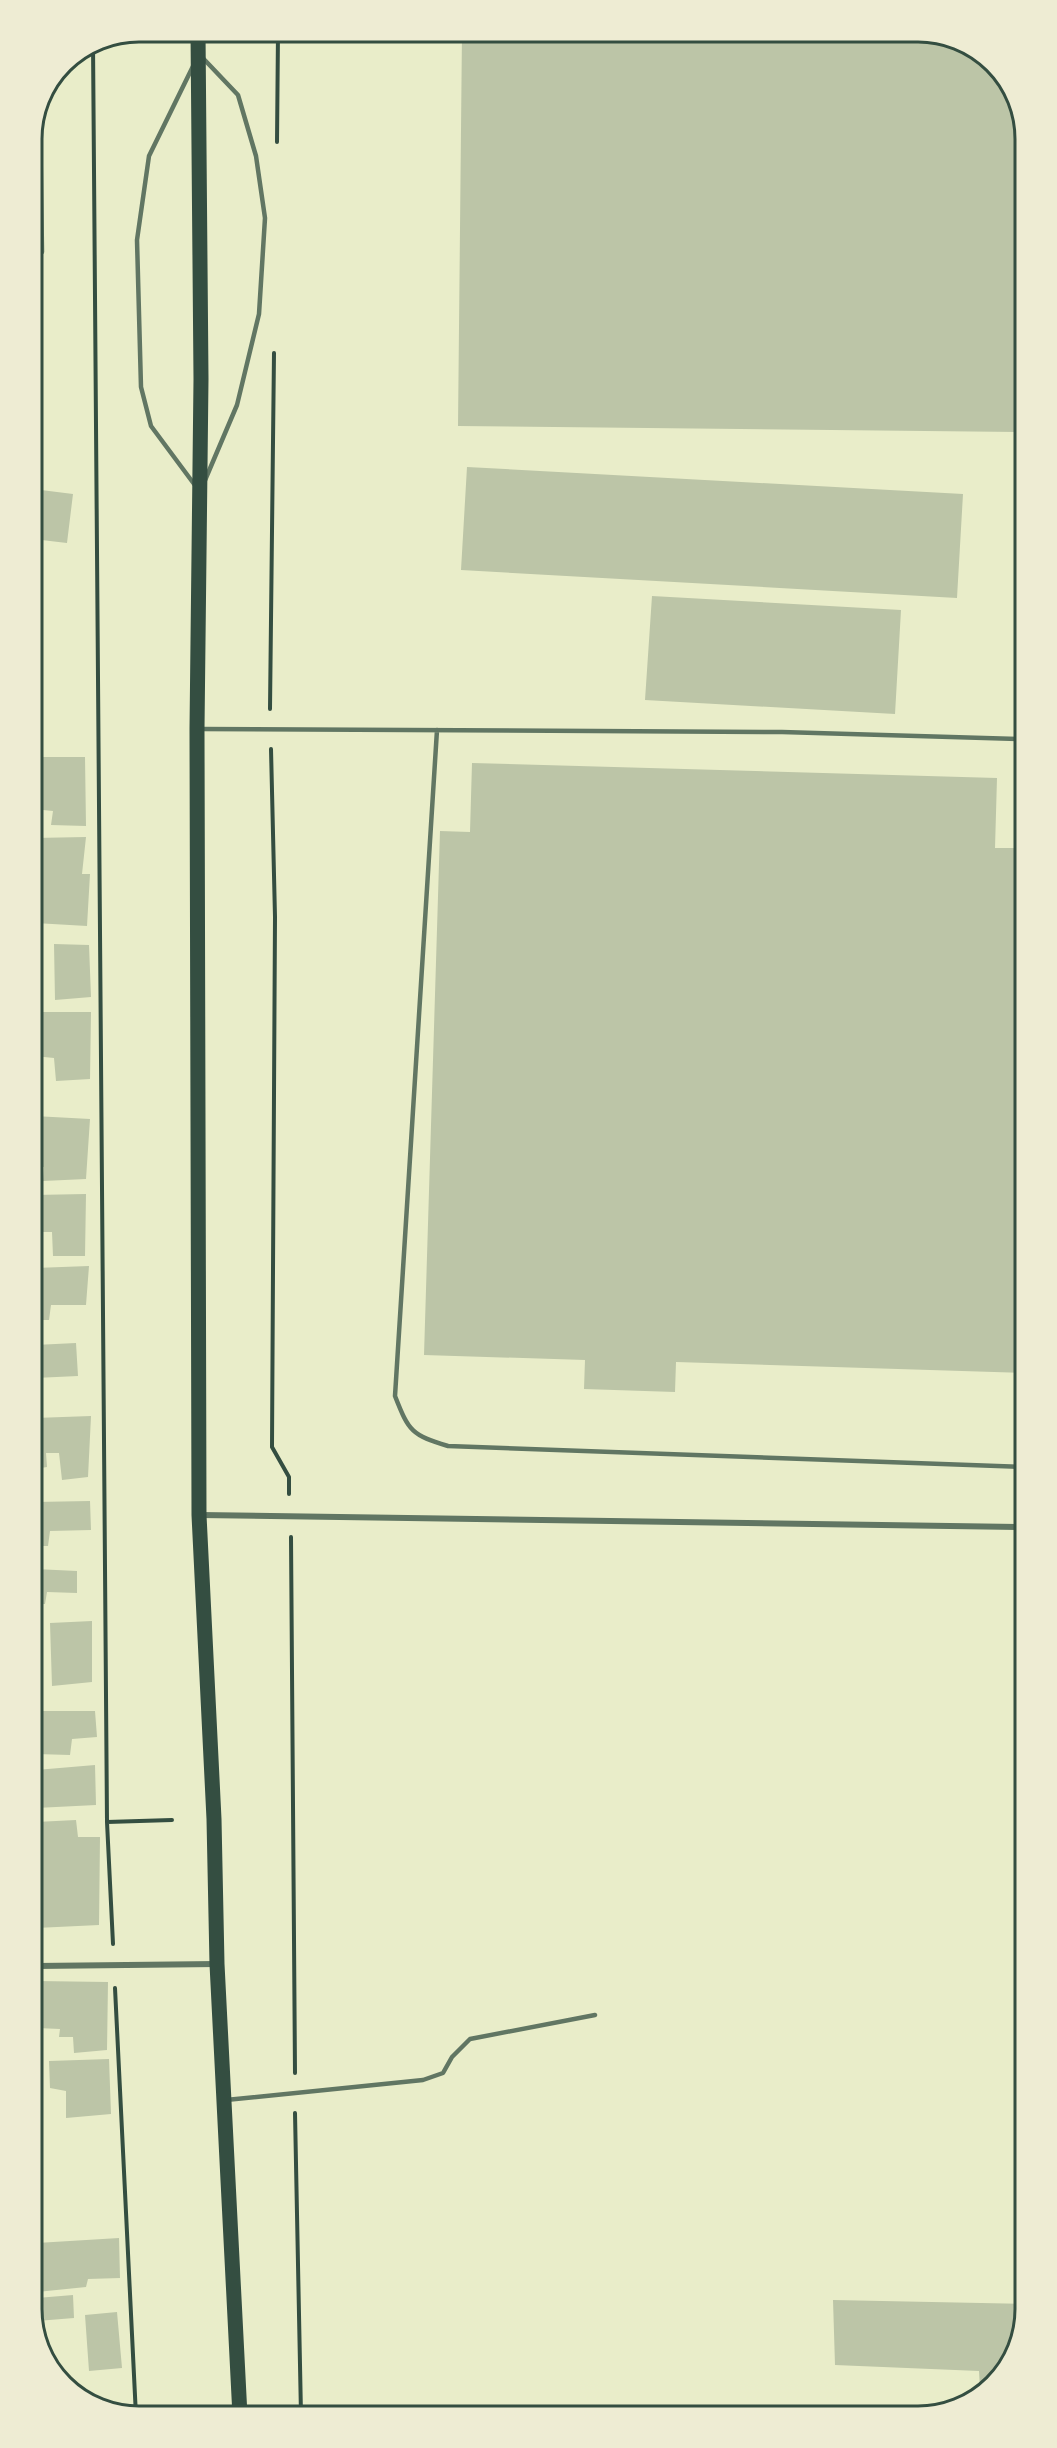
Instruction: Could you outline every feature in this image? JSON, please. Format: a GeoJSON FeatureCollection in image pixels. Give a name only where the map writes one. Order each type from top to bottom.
{"type":"FeatureCollection","features":[{"type":"Feature","properties":{"kind":"main road"},"geometry":{"type":"LineString","coordinates":[[198,42],[199,1515],[213,1807],[217,1964],[240,2406]]}},
{"type":"Feature","properties":{"kind":"street"},"geometry":{"type":"LineString","coordinates":[[199,1515],[1015,1527]]}},
{"type":"Feature","properties":{"kind":"street"},"geometry":{"type":"LineString","coordinates":[[42,1966],[217,1964]]}},
{"type":"Feature","properties":{"kind":"lane"},"geometry":{"type":"LineString","coordinates":[[199,54],[238,95],[256,156],[265,218],[259,314],[237,405],[200,492],[151,426],[141,387],[137,240],[149,156],[199,54]]}},
{"type":"Feature","properties":{"kind":"lane"},"geometry":{"type":"LineString","coordinates":[[197,729],[782,732],[1015,739]]}},
{"type":"Feature","properties":{"kind":"lane"},"geometry":{"type":"LineString","coordinates":[[437,730],[395,1396],[404,1419],[420,1437],[448,1446],[1015,1467]]}},
{"type":"Feature","properties":{"kind":"lane"},"geometry":{"type":"LineString","coordinates":[[224,2101],[423,2080],[443,2073],[452,2057],[470,2039],[595,2015]]}},
{"type":"Feature","properties":{"kind":"path"},"geometry":{"type":"LineString","coordinates":[[277,150],[278,42]]}},
{"type":"Feature","properties":{"kind":"path"},"geometry":{"type":"LineString","coordinates":[[93,54],[107,1822],[136,2406]]}},
{"type":"Feature","properties":{"kind":"path"},"geometry":{"type":"LineString","coordinates":[[274,351],[270,729],[275,917],[272,1447],[289,1477],[291,1517],[295,2093],[301,2406]]}},
{"type":"Feature","properties":{"kind":"path"},"geometry":{"type":"LineString","coordinates":[[107,1822],[172,1820]]}},
{"type":"Feature","properties":{"kind":"building"},"geometry":{"type":"Polygon","coordinates":[[[462,42],[924,42],[943,45],[966,55],[987,70],[999,85],[1010,108],[1015,139],[1015,432],[458,426],[462,42]]]}},
{"type":"Feature","properties":{"kind":"building"},"geometry":{"type":"Polygon","coordinates":[[[467,467],[963,494],[957,598],[461,570],[467,467]]]}},
{"type":"Feature","properties":{"kind":"building"},"geometry":{"type":"Polygon","coordinates":[[[42,490],[73,494],[67,543],[42,540],[42,490]]]}},
{"type":"Feature","properties":{"kind":"building"},"geometry":{"type":"Polygon","coordinates":[[[652,596],[901,610],[895,714],[645,700],[652,596]]]}},
{"type":"Feature","properties":{"kind":"building"},"geometry":{"type":"Polygon","coordinates":[[[42,757],[85,757],[86,826],[51,825],[53,811],[42,810],[42,757]]]}},
{"type":"Feature","properties":{"kind":"building"},"geometry":{"type":"Polygon","coordinates":[[[472,763],[997,778],[995,848],[1015,848],[1015,1373],[676,1362],[675,1392],[584,1389],[585,1360],[424,1355],[440,831],[470,832],[472,763]]]}},
{"type":"Feature","properties":{"kind":"building"},"geometry":{"type":"Polygon","coordinates":[[[86,837],[82,874],[90,874],[87,926],[42,923],[42,838],[86,837]]]}},
{"type":"Feature","properties":{"kind":"building"},"geometry":{"type":"Polygon","coordinates":[[[54,944],[89,945],[91,997],[55,1000],[54,944]]]}},
{"type":"Feature","properties":{"kind":"building"},"geometry":{"type":"Polygon","coordinates":[[[42,1012],[91,1012],[90,1079],[56,1081],[54,1058],[42,1057],[42,1012]]]}},
{"type":"Feature","properties":{"kind":"building"},"geometry":{"type":"Polygon","coordinates":[[[42,1116],[90,1119],[86,1179],[43,1181],[44,1167],[42,1167],[42,1116]]]}},
{"type":"Feature","properties":{"kind":"building"},"geometry":{"type":"Polygon","coordinates":[[[86,1194],[85,1256],[53,1256],[52,1232],[42,1232],[42,1195],[86,1194]]]}},
{"type":"Feature","properties":{"kind":"building"},"geometry":{"type":"Polygon","coordinates":[[[89,1266],[86,1305],[51,1305],[49,1320],[42,1320],[42,1268],[89,1266]]]}},
{"type":"Feature","properties":{"kind":"building"},"geometry":{"type":"Polygon","coordinates":[[[76,1343],[78,1376],[42,1378],[42,1345],[76,1343]]]}},
{"type":"Feature","properties":{"kind":"building"},"geometry":{"type":"Polygon","coordinates":[[[91,1416],[88,1477],[62,1480],[59,1453],[46,1453],[47,1467],[42,1468],[42,1418],[91,1416]]]}},
{"type":"Feature","properties":{"kind":"building"},"geometry":{"type":"Polygon","coordinates":[[[90,1501],[91,1530],[50,1531],[48,1546],[42,1546],[42,1502],[90,1501]]]}},
{"type":"Feature","properties":{"kind":"building"},"geometry":{"type":"Polygon","coordinates":[[[42,1569],[77,1571],[77,1593],[47,1592],[45,1604],[42,1604],[42,1569]]]}},
{"type":"Feature","properties":{"kind":"building"},"geometry":{"type":"Polygon","coordinates":[[[92,1621],[92,1682],[52,1686],[50,1623],[92,1621]]]}},
{"type":"Feature","properties":{"kind":"building"},"geometry":{"type":"Polygon","coordinates":[[[42,1711],[95,1711],[97,1737],[72,1739],[70,1755],[42,1754],[42,1711]]]}},
{"type":"Feature","properties":{"kind":"building"},"geometry":{"type":"Polygon","coordinates":[[[95,1765],[96,1805],[42,1808],[42,1769],[95,1765]]]}},
{"type":"Feature","properties":{"kind":"building"},"geometry":{"type":"Polygon","coordinates":[[[76,1820],[78,1837],[100,1837],[99,1925],[42,1928],[42,1822],[76,1820]]]}},
{"type":"Feature","properties":{"kind":"building"},"geometry":{"type":"Polygon","coordinates":[[[42,1981],[108,1982],[107,2050],[74,2053],[73,2037],[59,2037],[60,2029],[42,2028],[42,1981]]]}},
{"type":"Feature","properties":{"kind":"building"},"geometry":{"type":"Polygon","coordinates":[[[109,2059],[111,2114],[66,2118],[66,2091],[50,2088],[49,2061],[109,2059]]]}},
{"type":"Feature","properties":{"kind":"building"},"geometry":{"type":"Polygon","coordinates":[[[119,2238],[120,2278],[88,2279],[86,2287],[42,2291],[42,2243],[119,2238]]]}},
{"type":"Feature","properties":{"kind":"building"},"geometry":{"type":"Polygon","coordinates":[[[73,2295],[74,2318],[43,2320],[42,2298],[73,2295]]]}},
{"type":"Feature","properties":{"kind":"building"},"geometry":{"type":"Polygon","coordinates":[[[833,2300],[1015,2304],[1012,2334],[1005,2352],[999,2363],[980,2384],[979,2371],[835,2365],[833,2300]]]}},
{"type":"Feature","properties":{"kind":"building"},"geometry":{"type":"Polygon","coordinates":[[[117,2312],[122,2368],[89,2371],[85,2315],[117,2312]]]}}]}
